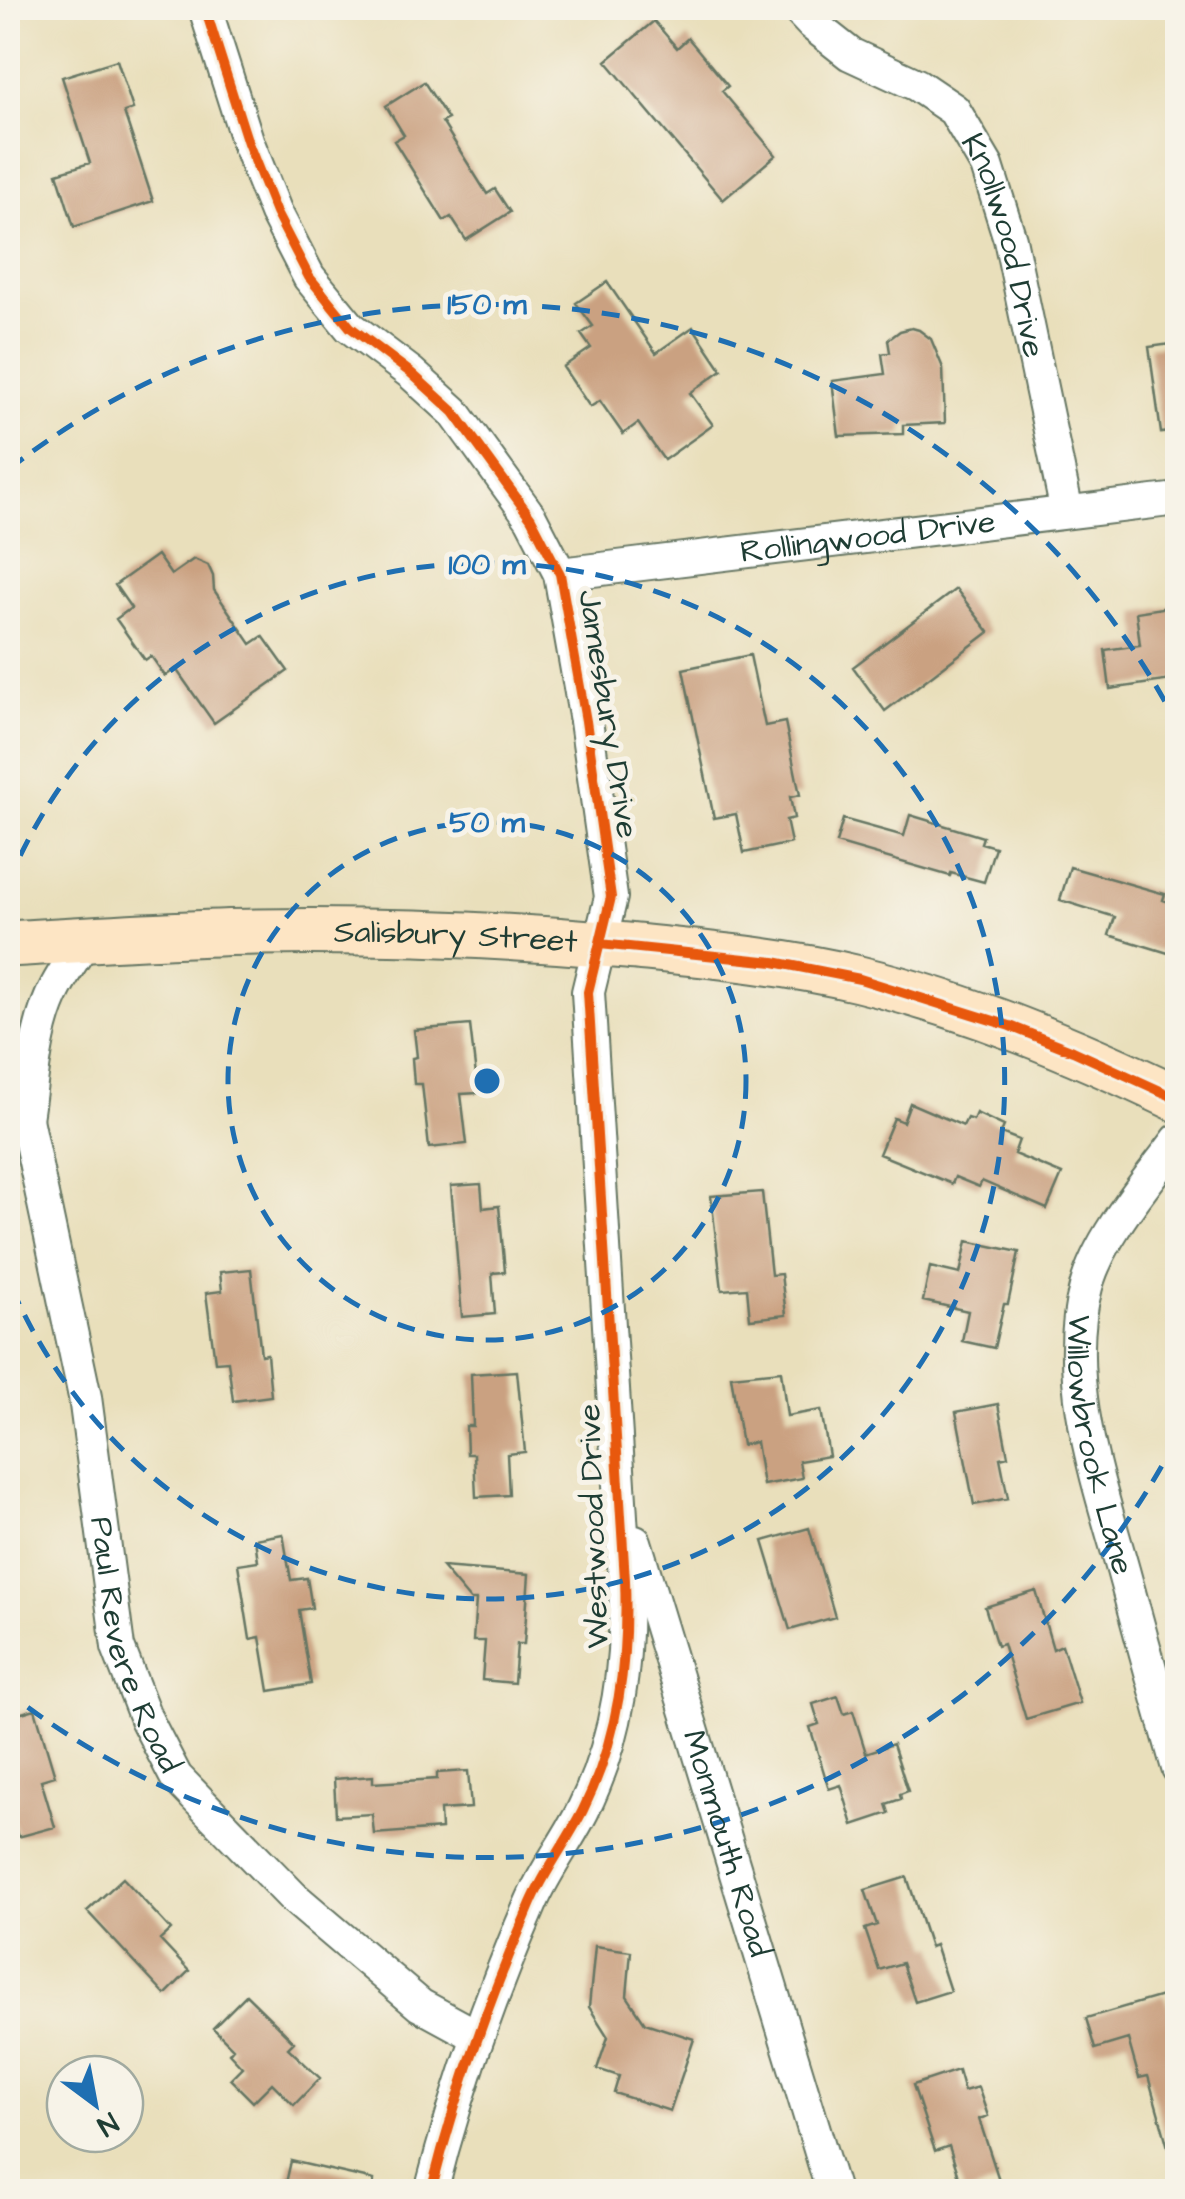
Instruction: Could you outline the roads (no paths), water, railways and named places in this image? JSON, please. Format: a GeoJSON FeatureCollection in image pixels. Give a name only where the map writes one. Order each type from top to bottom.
{"type":"FeatureCollection","features":[{"type":"Feature","properties":{"kind":"main road","name":"Salisbury Street"},"geometry":{"type":"LineString","coordinates":[[8,944],[257,932],[388,933],[600,944],[774,962],[860,979],[1010,1026],[1178,1099]]}},
{"type":"Feature","properties":{"kind":"street","name":"Jamesbury Drive"},"geometry":{"type":"LineString","coordinates":[[204,8],[248,143],[276,213],[310,278],[350,327],[454,412],[531,518],[560,574],[586,721],[610,897],[600,944]]}},
{"type":"Feature","properties":{"kind":"street","name":"Knollwood Drive"},"geometry":{"type":"LineString","coordinates":[[797,8],[850,54],[918,86],[954,110],[987,166],[1010,239],[1067,512]]}},
{"type":"Feature","properties":{"kind":"street","name":"Rollingwood Drive"},"geometry":{"type":"LineString","coordinates":[[560,574],[1178,499]]}},
{"type":"Feature","properties":{"kind":"street","name":"Paul Revere Road"},"geometry":{"type":"LineString","coordinates":[[26,1119],[45,1014],[55,988],[86,940]]}},
{"type":"Feature","properties":{"kind":"street","name":"Westwood Drive"},"geometry":{"type":"LineString","coordinates":[[431,2192],[477,2036],[538,1888],[600,1772],[625,1660],[621,1495],[588,992],[600,944]]}},
{"type":"Feature","properties":{"kind":"street","name":"Paul Revere Road"},"geometry":{"type":"LineString","coordinates":[[8,1079],[26,1119],[84,1397],[118,1646],[146,1719],[176,1778],[293,1897],[420,2005],[477,2036]]}},
{"type":"Feature","properties":{"kind":"street","name":"Willowbrook Lane"},"geometry":{"type":"LineString","coordinates":[[1178,1140],[1118,1222],[1095,1264],[1081,1309],[1078,1356],[1092,1461],[1178,1768]]}},
{"type":"Feature","properties":{"kind":"street","name":"Monmouth Road"},"geometry":{"type":"LineString","coordinates":[[621,1495],[833,2192]]}}]}
